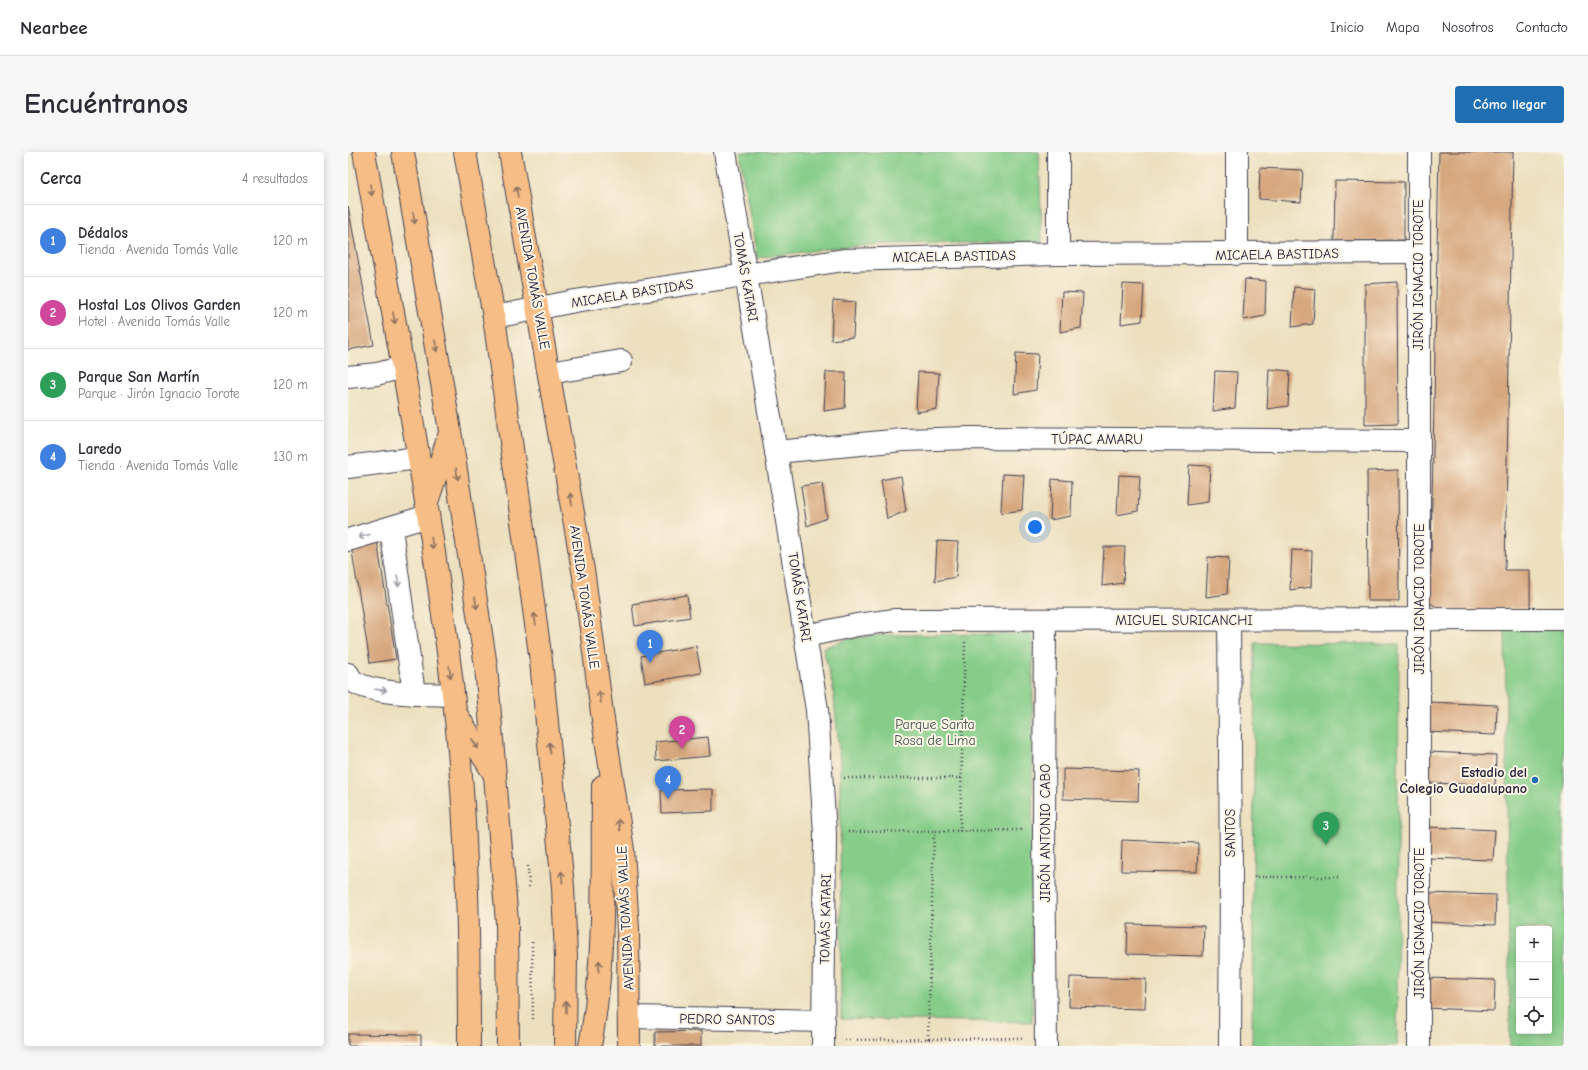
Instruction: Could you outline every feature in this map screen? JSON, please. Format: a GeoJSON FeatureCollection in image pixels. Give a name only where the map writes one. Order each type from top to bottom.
{"type":"FeatureCollection","features":[{"type":"Feature","properties":{"kind":"main road"},"geometry":{"type":"LineString","coordinates":[[364,152],[403,367],[427,511],[454,704],[466,845],[469,1046]]}},
{"type":"Feature","properties":{"kind":"main road"},"geometry":{"type":"LineString","coordinates":[[403,152],[450,431],[486,666],[507,922],[508,1046]]}},
{"type":"Feature","properties":{"kind":"main road"},"geometry":{"type":"LineString","coordinates":[[465,152],[494,317],[543,676],[563,887],[566,957],[565,1046]]}},
{"type":"Feature","properties":{"kind":"main road","name":"AVENIDA TOMÁS VALLE"},"geometry":{"type":"LineString","coordinates":[[514,153],[538,308],[584,576],[603,722],[623,850],[628,930],[630,1017],[629,1046]]}},
{"type":"Feature","properties":{"kind":"main road"},"geometry":{"type":"LineString","coordinates":[[427,511],[450,431]]}},
{"type":"Feature","properties":{"kind":"main road"},"geometry":{"type":"LineString","coordinates":[[454,704],[496,777]]}},
{"type":"Feature","properties":{"kind":"main road"},"geometry":{"type":"LineString","coordinates":[[590,1046],[595,1020],[602,917],[603,722]]}},
{"type":"Feature","properties":{"kind":"street","name":"TOMÁS KATARI"},"geometry":{"type":"LineString","coordinates":[[725,152],[776,452],[817,710],[825,833],[823,1036]]}},
{"type":"Feature","properties":{"kind":"street"},"geometry":{"type":"LineString","coordinates":[[1058,152],[1058,254]]}},
{"type":"Feature","properties":{"kind":"street"},"geometry":{"type":"LineString","coordinates":[[1237,152],[1237,254]]}},
{"type":"Feature","properties":{"kind":"street","name":"JIRÓN IGNACIO TOROTE"},"geometry":{"type":"LineString","coordinates":[[1419,152],[1419,1046]]}},
{"type":"Feature","properties":{"kind":"street","name":"MICAELA BASTIDAS"},"geometry":{"type":"LineString","coordinates":[[494,317],[538,308],[844,260],[1058,254],[1418,252]]}},
{"type":"Feature","properties":{"kind":"street"},"geometry":{"type":"LineString","coordinates":[[549,372],[621,361]]}},
{"type":"Feature","properties":{"kind":"street"},"geometry":{"type":"LineString","coordinates":[[348,377],[377,374],[403,367]]}},
{"type":"Feature","properties":{"kind":"street","name":"TÚPAC AMARU"},"geometry":{"type":"LineString","coordinates":[[776,452],[903,440],[969,438],[1418,441]]}},
{"type":"Feature","properties":{"kind":"street"},"geometry":{"type":"LineString","coordinates":[[348,467],[418,458]]}},
{"type":"Feature","properties":{"kind":"street"},"geometry":{"type":"LineString","coordinates":[[348,540],[391,528],[427,511]]}},
{"type":"Feature","properties":{"kind":"street"},"geometry":{"type":"LineString","coordinates":[[391,528],[414,694]]}},
{"type":"Feature","properties":{"kind":"street","name":"MIGUEL SURICANCHI"},"geometry":{"type":"LineString","coordinates":[[806,636],[857,625],[895,620],[965,622],[1045,620],[1564,619]]}},
{"type":"Feature","properties":{"kind":"street","name":"JIRÓN ANTONIO CABO"},"geometry":{"type":"LineString","coordinates":[[1045,620],[1044,830],[1046,1042]]}},
{"type":"Feature","properties":{"kind":"street","name":"SANTOS"},"geometry":{"type":"LineString","coordinates":[[1229,620],[1231,877],[1230,1046]]}},
{"type":"Feature","properties":{"kind":"street"},"geometry":{"type":"LineString","coordinates":[[350,680],[372,689],[414,694],[454,704]]}},
{"type":"Feature","properties":{"kind":"street","name":"PEDRO SANTOS"},"geometry":{"type":"LineString","coordinates":[[630,1017],[823,1036]]}},
{"type":"Feature","properties":{"kind":"path"},"geometry":{"type":"LineString","coordinates":[[960,831],[965,622]]}},
{"type":"Feature","properties":{"kind":"path"},"geometry":{"type":"LineString","coordinates":[[822,778],[962,778]]}},
{"type":"Feature","properties":{"kind":"path"},"geometry":{"type":"LineString","coordinates":[[825,833],[1044,830]]}},
{"type":"Feature","properties":{"kind":"path"},"geometry":{"type":"LineString","coordinates":[[928,1039],[934,831]]}},
{"type":"Feature","properties":{"kind":"path"},"geometry":{"type":"LineString","coordinates":[[1231,877],[1340,877]]}},
{"type":"Feature","properties":{"kind":"path"},"geometry":{"type":"LineString","coordinates":[[823,1036],[1046,1042]]}},
{"type":"Feature","properties":{"kind":"green space"},"geometry":{"type":"Polygon","coordinates":[[[739,152],[1039,152],[1042,242],[885,244],[834,248],[757,258],[739,152]]]}},
{"type":"Feature","properties":{"kind":"green space","name":"Estadio del Colegio Guadalupano"},"geometry":{"type":"Polygon","coordinates":[[[1564,629],[1564,1046],[1510,1046],[1505,630],[1564,629]]]}},
{"type":"Feature","properties":{"kind":"green space","name":"Parque Santa Rosa de Lima"},"geometry":{"type":"Polygon","coordinates":[[[1033,634],[1032,1022],[841,1019],[840,761],[833,688],[823,648],[851,638],[882,635],[1033,634]]]}},
{"type":"Feature","properties":{"kind":"green space"},"geometry":{"type":"Polygon","coordinates":[[[1255,643],[1399,644],[1397,1046],[1252,1046],[1255,643]]]}},
{"type":"Feature","properties":{"kind":"building"},"geometry":{"type":"Polygon","coordinates":[[[1439,152],[1513,152],[1505,570],[1530,570],[1530,608],[1444,611],[1430,603],[1439,152]]]}},
{"type":"Feature","properties":{"kind":"building"},"geometry":{"type":"Polygon","coordinates":[[[1260,168],[1303,170],[1301,202],[1259,199],[1260,168]]]}},
{"type":"Feature","properties":{"kind":"building"},"geometry":{"type":"Polygon","coordinates":[[[1335,181],[1404,182],[1404,240],[1334,241],[1335,181]]]}},
{"type":"Feature","properties":{"kind":"building"},"geometry":{"type":"Polygon","coordinates":[[[348,206],[374,345],[348,350],[348,206]]]}},
{"type":"Feature","properties":{"kind":"building"},"geometry":{"type":"Polygon","coordinates":[[[1245,279],[1266,281],[1265,316],[1243,320],[1245,279]]]}},
{"type":"Feature","properties":{"kind":"building"},"geometry":{"type":"Polygon","coordinates":[[[1397,282],[1398,424],[1365,425],[1365,284],[1397,282]]]}},
{"type":"Feature","properties":{"kind":"building"},"geometry":{"type":"Polygon","coordinates":[[[1123,284],[1144,285],[1142,321],[1121,324],[1123,284]]]}},
{"type":"Feature","properties":{"kind":"building"},"geometry":{"type":"Polygon","coordinates":[[[1294,287],[1315,289],[1313,324],[1292,327],[1294,287]]]}},
{"type":"Feature","properties":{"kind":"building"},"geometry":{"type":"Polygon","coordinates":[[[1062,292],[1083,293],[1081,328],[1060,332],[1062,292]]]}},
{"type":"Feature","properties":{"kind":"building"},"geometry":{"type":"Polygon","coordinates":[[[833,300],[855,302],[853,337],[831,340],[833,300]]]}},
{"type":"Feature","properties":{"kind":"building"},"geometry":{"type":"Polygon","coordinates":[[[1016,353],[1038,354],[1036,390],[1014,394],[1016,353]]]}},
{"type":"Feature","properties":{"kind":"building"},"geometry":{"type":"Polygon","coordinates":[[[1269,369],[1290,371],[1288,406],[1267,409],[1269,369]]]}},
{"type":"Feature","properties":{"kind":"building"},"geometry":{"type":"Polygon","coordinates":[[[1215,371],[1237,372],[1235,408],[1213,411],[1215,371]]]}},
{"type":"Feature","properties":{"kind":"building"},"geometry":{"type":"Polygon","coordinates":[[[826,372],[846,372],[845,408],[824,411],[826,372]]]}},
{"type":"Feature","properties":{"kind":"building"},"geometry":{"type":"Polygon","coordinates":[[[918,372],[939,373],[937,409],[916,412],[918,372]]]}},
{"type":"Feature","properties":{"kind":"building"},"geometry":{"type":"Polygon","coordinates":[[[1189,465],[1210,466],[1208,502],[1187,505],[1189,465]]]}},
{"type":"Feature","properties":{"kind":"building"},"geometry":{"type":"Polygon","coordinates":[[[1398,470],[1399,601],[1368,601],[1367,471],[1398,470]]]}},
{"type":"Feature","properties":{"kind":"building"},"geometry":{"type":"Polygon","coordinates":[[[1003,474],[1024,475],[1022,510],[1001,513],[1003,474]]]}},
{"type":"Feature","properties":{"kind":"building"},"geometry":{"type":"Polygon","coordinates":[[[1119,475],[1140,476],[1138,511],[1117,515],[1119,475]]]}},
{"type":"Feature","properties":{"kind":"building"},"geometry":{"type":"Polygon","coordinates":[[[901,476],[906,511],[887,519],[881,480],[901,476]]]}},
{"type":"Feature","properties":{"kind":"building"},"geometry":{"type":"Polygon","coordinates":[[[1052,479],[1072,481],[1071,516],[1050,520],[1052,479]]]}},
{"type":"Feature","properties":{"kind":"building"},"geometry":{"type":"Polygon","coordinates":[[[822,483],[827,518],[807,526],[801,486],[822,483]]]}},
{"type":"Feature","properties":{"kind":"building"},"geometry":{"type":"Polygon","coordinates":[[[377,541],[396,659],[370,663],[351,545],[377,541]]]}},
{"type":"Feature","properties":{"kind":"building"},"geometry":{"type":"Polygon","coordinates":[[[937,541],[958,542],[956,577],[935,581],[937,541]]]}},
{"type":"Feature","properties":{"kind":"building"},"geometry":{"type":"Polygon","coordinates":[[[1104,547],[1125,547],[1123,583],[1102,586],[1104,547]]]}},
{"type":"Feature","properties":{"kind":"building"},"geometry":{"type":"Polygon","coordinates":[[[1292,550],[1312,551],[1311,587],[1290,590],[1292,550]]]}},
{"type":"Feature","properties":{"kind":"building"},"geometry":{"type":"Polygon","coordinates":[[[1208,557],[1229,558],[1227,594],[1206,597],[1208,557]]]}},
{"type":"Feature","properties":{"kind":"building"},"geometry":{"type":"Polygon","coordinates":[[[687,595],[690,617],[635,626],[632,604],[687,595]]]}},
{"type":"Feature","properties":{"kind":"building"},"geometry":{"type":"Polygon","coordinates":[[[696,646],[701,673],[645,683],[641,656],[696,646]]]}},
{"type":"Feature","properties":{"kind":"building"},"geometry":{"type":"Polygon","coordinates":[[[1429,702],[1497,705],[1496,735],[1427,732],[1429,702]]]}},
{"type":"Feature","properties":{"kind":"building"},"geometry":{"type":"Polygon","coordinates":[[[708,737],[710,756],[656,761],[655,742],[708,737]]]}},
{"type":"Feature","properties":{"kind":"building"},"geometry":{"type":"Polygon","coordinates":[[[1428,752],[1496,755],[1495,785],[1426,783],[1428,752]]]}},
{"type":"Feature","properties":{"kind":"building"},"geometry":{"type":"Polygon","coordinates":[[[1063,769],[1139,771],[1138,801],[1063,799],[1063,769]]]}},
{"type":"Feature","properties":{"kind":"building"},"geometry":{"type":"Polygon","coordinates":[[[713,789],[713,811],[662,813],[661,790],[713,789]]]}},
{"type":"Feature","properties":{"kind":"building"},"geometry":{"type":"Polygon","coordinates":[[[1427,827],[1495,830],[1493,860],[1425,858],[1427,827]]]}},
{"type":"Feature","properties":{"kind":"building"},"geometry":{"type":"Polygon","coordinates":[[[1122,840],[1198,843],[1197,872],[1121,871],[1122,840]]]}},
{"type":"Feature","properties":{"kind":"building"},"geometry":{"type":"Polygon","coordinates":[[[1427,893],[1496,895],[1495,925],[1426,922],[1427,893]]]}},
{"type":"Feature","properties":{"kind":"building"},"geometry":{"type":"Polygon","coordinates":[[[1128,924],[1204,926],[1203,956],[1127,954],[1128,924]]]}},
{"type":"Feature","properties":{"kind":"building"},"geometry":{"type":"Polygon","coordinates":[[[1070,977],[1146,979],[1145,1009],[1069,1007],[1070,977]]]}},
{"type":"Feature","properties":{"kind":"building"},"geometry":{"type":"Polygon","coordinates":[[[1426,978],[1495,980],[1494,1011],[1425,1008],[1426,978]]]}},
{"type":"Feature","properties":{"kind":"building"},"geometry":{"type":"Polygon","coordinates":[[[701,1031],[701,1046],[655,1046],[655,1032],[701,1031]]]}},
{"type":"Feature","properties":{"kind":"building"},"geometry":{"type":"Polygon","coordinates":[[[348,1034],[421,1035],[421,1046],[348,1046],[348,1034]]]}},
{"type":"Feature","properties":{"kind":"place","name":"Dédalos"},"geometry":{"type":"Point","coordinates":[650,663]}},
{"type":"Feature","properties":{"kind":"place","name":"Hostal Los Olivos Garden"},"geometry":{"type":"Point","coordinates":[682,749]}},
{"type":"Feature","properties":{"kind":"place","name":"Estadio del Colegio Guadalupano"},"geometry":{"type":"Point","coordinates":[1535,780]}},
{"type":"Feature","properties":{"kind":"place","name":"Laredo"},"geometry":{"type":"Point","coordinates":[668,799]}},
{"type":"Feature","properties":{"kind":"place","name":"Parque San Martín"},"geometry":{"type":"Point","coordinates":[1326,845]}}]}
